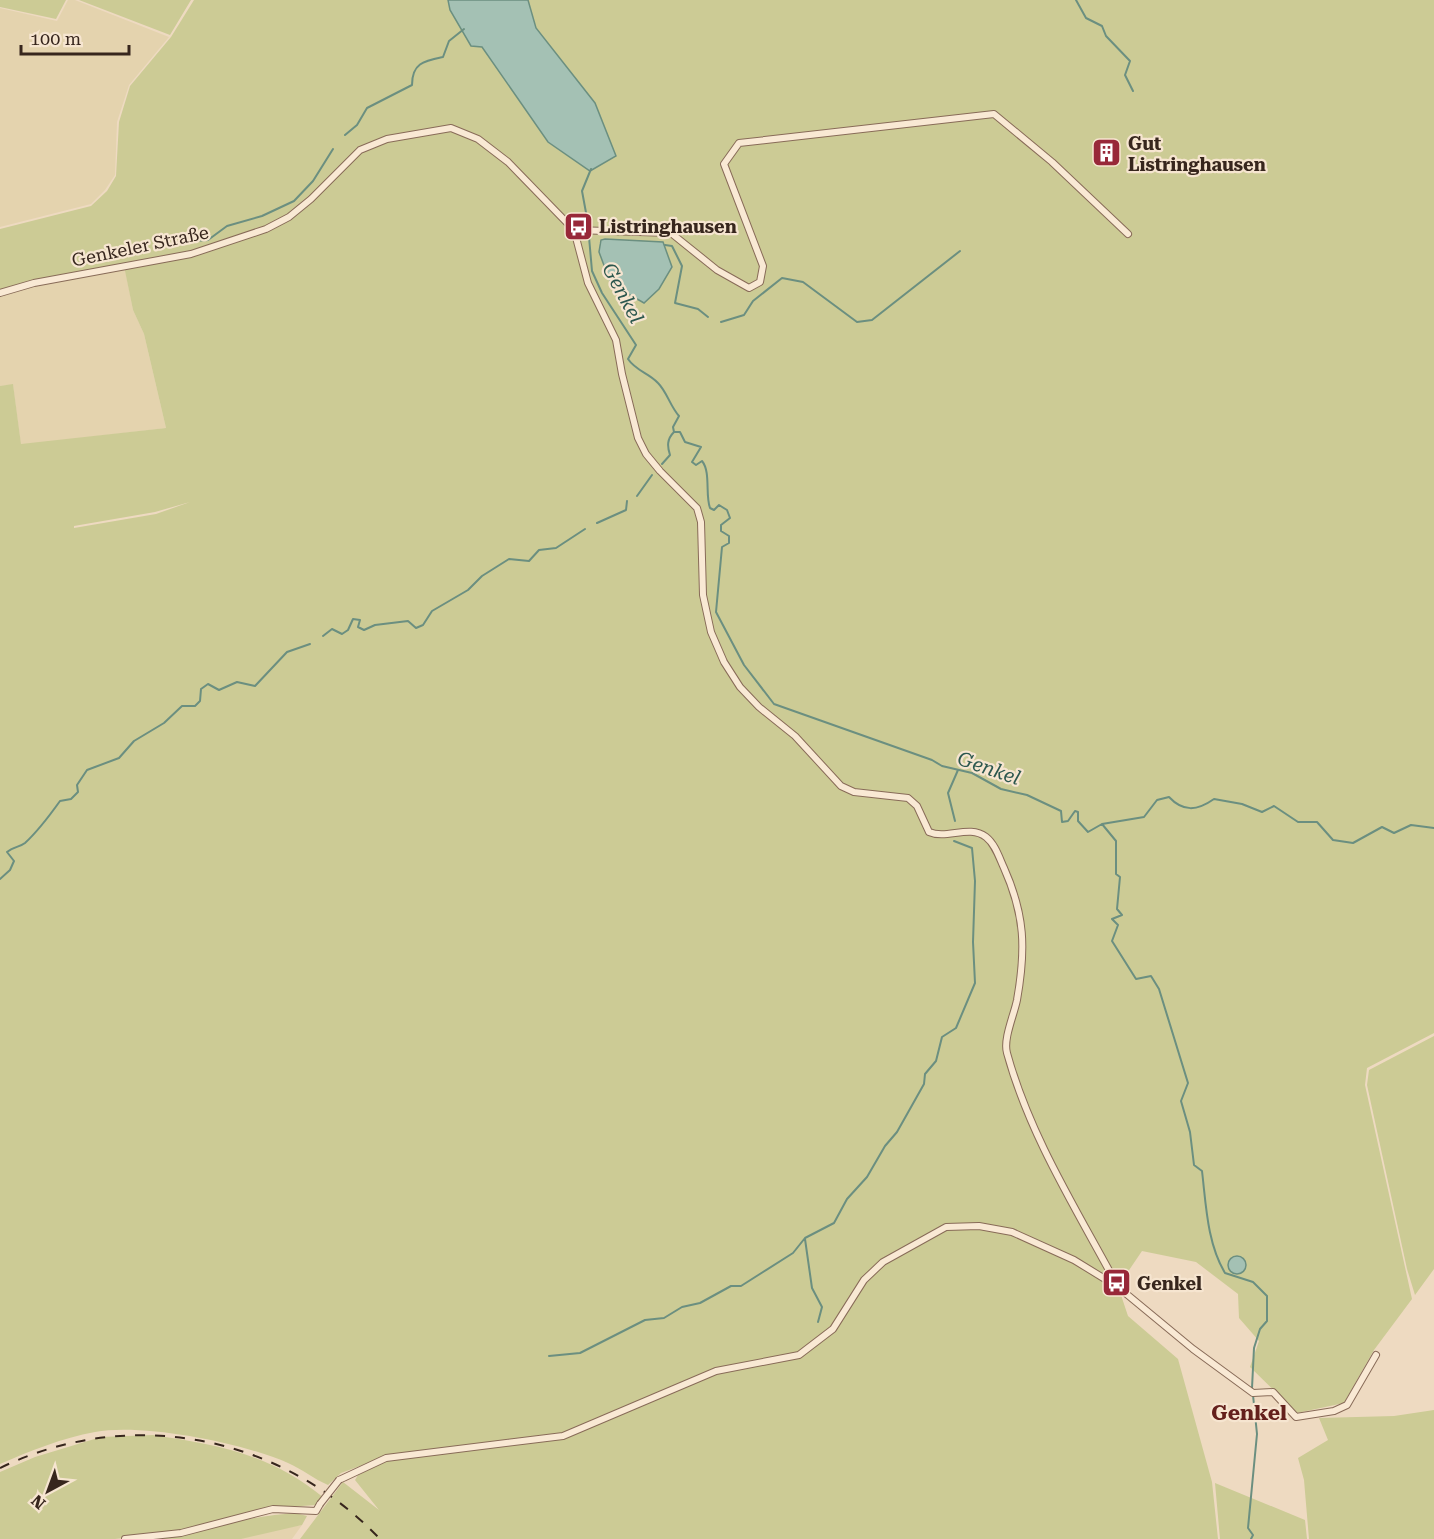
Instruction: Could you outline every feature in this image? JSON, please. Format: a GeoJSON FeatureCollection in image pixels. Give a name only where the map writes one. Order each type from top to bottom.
{"type":"FeatureCollection","features":[{"type":"Feature","properties":{"kind":"street"},"geometry":{"type":"LineString","coordinates":[[1119,1287],[1042,1148],[1006,1051],[1017,999],[1024,944],[1017,897],[996,849],[985,836],[972,831],[939,836],[929,832],[917,806],[908,798],[854,792],[841,786],[803,745],[759,707],[740,687],[724,662],[706,617],[702,581],[701,522],[697,508],[660,471],[646,454],[638,438],[616,340],[588,283],[574,230],[671,232],[717,270],[749,288],[760,282],[763,266],[724,164],[739,143],[994,114],[1052,162],[1128,234]]}},
{"type":"Feature","properties":{"kind":"street","name":"Genkeler Straße"},"geometry":{"type":"LineString","coordinates":[[0,293],[34,283],[190,254],[266,229],[288,217],[310,199],[360,150],[387,139],[450,128],[478,139],[508,162],[574,230]]}},
{"type":"Feature","properties":{"kind":"street"},"geometry":{"type":"LineString","coordinates":[[125,1539],[181,1533],[273,1509],[315,1511],[339,1480],[386,1458],[563,1436],[716,1371],[799,1355],[833,1329],[864,1280],[883,1262],[946,1227],[979,1226],[1012,1232],[1074,1260],[1119,1287],[1193,1349],[1252,1393],[1273,1392],[1296,1417],[1334,1411],[1347,1405],[1376,1354]]}},
{"type":"Feature","properties":{"kind":"shaded area"},"geometry":{"type":"Polygon","coordinates":[[[0,0],[66,0],[56,19],[0,7],[0,0]]]}},
{"type":"Feature","properties":{"kind":"shaded area"},"geometry":{"type":"Polygon","coordinates":[[[68,0],[75,0],[169,37],[129,85],[117,122],[115,175],[105,190],[91,204],[0,227],[0,8],[57,21],[68,0]]]}},
{"type":"Feature","properties":{"kind":"shaded area"},"geometry":{"type":"Polygon","coordinates":[[[79,0],[191,0],[170,35],[79,0]]]}},
{"type":"Feature","properties":{"kind":"shaded area"},"geometry":{"type":"Polygon","coordinates":[[[194,0],[448,0],[450,10],[482,47],[548,142],[590,171],[615,156],[595,103],[536,28],[528,0],[1434,0],[1434,1033],[1367,1068],[1365,1085],[1412,1299],[1374,1350],[1344,1403],[1297,1413],[1250,1367],[1259,1341],[1239,1318],[1238,1294],[1196,1262],[1142,1251],[1119,1285],[1044,1148],[1007,1051],[1019,1000],[1026,945],[1019,897],[997,847],[1016,897],[1022,944],[1016,997],[1005,1050],[1042,1148],[1116,1285],[1011,1231],[945,1226],[883,1261],[864,1279],[832,1328],[797,1353],[717,1369],[563,1435],[387,1456],[341,1473],[328,1485],[288,1463],[246,1448],[193,1437],[139,1430],[95,1432],[70,1438],[0,1464],[0,386],[13,384],[21,444],[166,428],[144,334],[133,310],[124,266],[0,291],[0,229],[91,206],[107,191],[116,176],[119,122],[130,86],[171,37],[194,0]],[[605,239],[599,244],[672,267],[663,242],[605,239]],[[190,502],[155,512],[74,526],[74,528],[156,514],[190,502]]]}},
{"type":"Feature","properties":{"kind":"shaded area"},"geometry":{"type":"Polygon","coordinates":[[[448,0],[528,0],[536,28],[595,103],[616,156],[590,171],[548,142],[482,47],[471,46],[450,10],[448,0]]]}},
{"type":"Feature","properties":{"kind":"shaded area"},"geometry":{"type":"Polygon","coordinates":[[[601,240],[663,242],[672,267],[659,289],[644,303],[611,284],[599,252],[601,240]]]}},
{"type":"Feature","properties":{"kind":"shaded area"},"geometry":{"type":"Polygon","coordinates":[[[125,269],[133,310],[144,334],[166,428],[21,445],[13,385],[0,386],[0,295],[34,284],[125,269]]]}},
{"type":"Feature","properties":{"kind":"shaded area"},"geometry":{"type":"Polygon","coordinates":[[[1434,1036],[1434,1269],[1415,1295],[1407,1269],[1367,1085],[1369,1070],[1434,1036]]]}},
{"type":"Feature","properties":{"kind":"shaded area"},"geometry":{"type":"Polygon","coordinates":[[[979,1228],[1017,1237],[1052,1251],[1119,1289],[1128,1316],[1178,1359],[1212,1482],[1218,1539],[300,1539],[343,1482],[379,1510],[355,1480],[358,1475],[387,1460],[563,1438],[717,1373],[800,1356],[834,1330],[865,1281],[885,1263],[947,1229],[979,1228]]]}},
{"type":"Feature","properties":{"kind":"shaded area"},"geometry":{"type":"Polygon","coordinates":[[[1237,1256],[1243,1259],[1246,1265],[1243,1271],[1237,1274],[1231,1271],[1228,1265],[1231,1259],[1237,1256]]]}},
{"type":"Feature","properties":{"kind":"shaded area"},"geometry":{"type":"Polygon","coordinates":[[[1434,1410],[1434,1539],[1309,1539],[1304,1480],[1298,1458],[1328,1440],[1319,1418],[1394,1416],[1434,1410]]]}},
{"type":"Feature","properties":{"kind":"shaded area"},"geometry":{"type":"Polygon","coordinates":[[[153,1435],[222,1448],[264,1461],[304,1483],[324,1498],[316,1505],[273,1508],[181,1532],[115,1539],[0,1539],[0,1472],[35,1457],[101,1437],[153,1435]]]}},
{"type":"Feature","properties":{"kind":"shaded area"},"geometry":{"type":"Polygon","coordinates":[[[1215,1483],[1305,1520],[1307,1539],[1220,1539],[1215,1483]]]}},
{"type":"Feature","properties":{"kind":"shaded area"},"geometry":{"type":"Polygon","coordinates":[[[295,1513],[307,1516],[302,1525],[241,1539],[137,1539],[255,1518],[295,1513]]]}},
{"type":"Feature","properties":{"kind":"shaded area"},"geometry":{"type":"Polygon","coordinates":[[[302,1525],[292,1539],[236,1539],[259,1533],[302,1525]]]}},
{"type":"Feature","properties":{"kind":"waterway"},"geometry":{"type":"LineString","coordinates":[[1076,0],[1086,18],[1102,26],[1106,36],[1130,61],[1125,75],[1133,91]]}},
{"type":"Feature","properties":{"kind":"waterway"},"geometry":{"type":"LineString","coordinates":[[345,135],[357,125],[367,108],[412,85],[414,72],[420,64],[443,57],[449,41],[464,29]]}},
{"type":"Feature","properties":{"kind":"waterway"},"geometry":{"type":"LineString","coordinates":[[178,242],[208,240],[227,226],[262,216],[294,201],[313,181],[333,149]]}},
{"type":"Feature","properties":{"kind":"waterway","name":"Genkel"},"geometry":{"type":"LineString","coordinates":[[587,218],[582,191],[591,169]]}},
{"type":"Feature","properties":{"kind":"waterway","name":"Genkel"},"geometry":{"type":"LineString","coordinates":[[589,237],[592,271],[602,293],[636,345],[628,359],[664,391],[679,416],[673,427],[674,432],[680,432],[685,442],[701,447],[692,462],[696,465],[702,461],[705,466],[710,508],[714,510],[719,505],[727,510],[730,518],[721,525],[721,531],[729,536],[729,543],[722,547],[716,612],[744,665],[774,704],[932,760],[942,766],[972,773],[1001,789],[1027,795],[1061,811],[1062,822],[1068,821],[1075,811],[1078,812],[1078,821],[1088,832],[1102,824],[1116,841],[1116,874],[1120,877],[1117,909],[1122,915],[1112,919],[1118,925],[1112,941],[1136,979],[1151,976],[1159,989],[1188,1083],[1181,1101],[1190,1132],[1194,1165],[1202,1171],[1208,1223],[1214,1249],[1225,1273],[1253,1282],[1267,1296],[1267,1321],[1260,1329],[1254,1348],[1252,1388]]}},
{"type":"Feature","properties":{"kind":"waterway"},"geometry":{"type":"LineString","coordinates":[[665,245],[672,246],[682,266],[675,303],[698,309],[708,317]]}},
{"type":"Feature","properties":{"kind":"waterway"},"geometry":{"type":"LineString","coordinates":[[721,322],[744,315],[753,301],[782,278],[803,282],[857,322],[872,320],[960,251]]}},
{"type":"Feature","properties":{"kind":"waterway"},"geometry":{"type":"LineString","coordinates":[[662,464],[670,455],[668,443],[674,432]]}},
{"type":"Feature","properties":{"kind":"waterway"},"geometry":{"type":"LineString","coordinates":[[637,496],[652,475]]}},
{"type":"Feature","properties":{"kind":"waterway"},"geometry":{"type":"LineString","coordinates":[[597,523],[626,510],[627,501]]}},
{"type":"Feature","properties":{"kind":"waterway"},"geometry":{"type":"LineString","coordinates":[[323,636],[332,629],[342,634],[348,630],[353,619],[360,620],[358,627],[364,630],[375,625],[408,621],[416,628],[423,625],[432,611],[468,590],[482,576],[509,559],[529,561],[539,550],[556,548],[585,529]]}},
{"type":"Feature","properties":{"kind":"waterway"},"geometry":{"type":"LineString","coordinates":[[0,879],[10,870],[14,861],[7,852],[25,843],[60,801],[71,799],[78,792],[77,785],[87,770],[119,758],[134,741],[164,723],[182,706],[195,706],[200,701],[201,689],[208,684],[219,690],[237,682],[255,686],[287,652],[310,644]]}},
{"type":"Feature","properties":{"kind":"waterway"},"geometry":{"type":"LineString","coordinates":[[955,821],[948,793],[958,770]]}},
{"type":"Feature","properties":{"kind":"waterway"},"geometry":{"type":"LineString","coordinates":[[1102,824],[1144,817],[1157,800],[1169,797],[1174,802],[1190,808],[1202,806],[1214,799],[1242,804],[1262,812],[1274,806],[1298,822],[1317,822],[1333,840],[1353,843],[1382,827],[1394,833],[1411,825],[1434,828]]}},
{"type":"Feature","properties":{"kind":"waterway"},"geometry":{"type":"LineString","coordinates":[[549,1356],[580,1353],[645,1320],[664,1318],[682,1307],[700,1303],[731,1286],[741,1286],[793,1253],[805,1238],[834,1223],[847,1199],[867,1177],[885,1146],[897,1132],[924,1084],[925,1074],[936,1061],[942,1037],[956,1028],[975,983],[973,942],[975,881],[972,848],[954,841]]}},
{"type":"Feature","properties":{"kind":"waterway"},"geometry":{"type":"LineString","coordinates":[[805,1239],[812,1288],[822,1307],[818,1322]]}},
{"type":"Feature","properties":{"kind":"waterway","name":"Genkel"},"geometry":{"type":"LineString","coordinates":[[1251,1539],[1253,1535],[1248,1528],[1257,1434],[1253,1395]]}},
{"type":"Feature","properties":{"kind":"railway"},"geometry":{"type":"LineString","coordinates":[[0,1468],[50,1449],[100,1438],[151,1435],[202,1441],[251,1454],[297,1475],[341,1504],[380,1539]]}},
{"type":"Feature","properties":{"kind":"place","name":"Gut Listringhausen"},"geometry":{"type":"Point","coordinates":[1107,153]}},
{"type":"Feature","properties":{"kind":"place","name":"Listringhausen"},"geometry":{"type":"Point","coordinates":[578,226]}},
{"type":"Feature","properties":{"kind":"place","name":"Genkel"},"geometry":{"type":"Point","coordinates":[1116,1283]}},
{"type":"Feature","properties":{"kind":"district","name":"Genkel"},"geometry":{"type":"Point","coordinates":[1249,1413]}}]}
